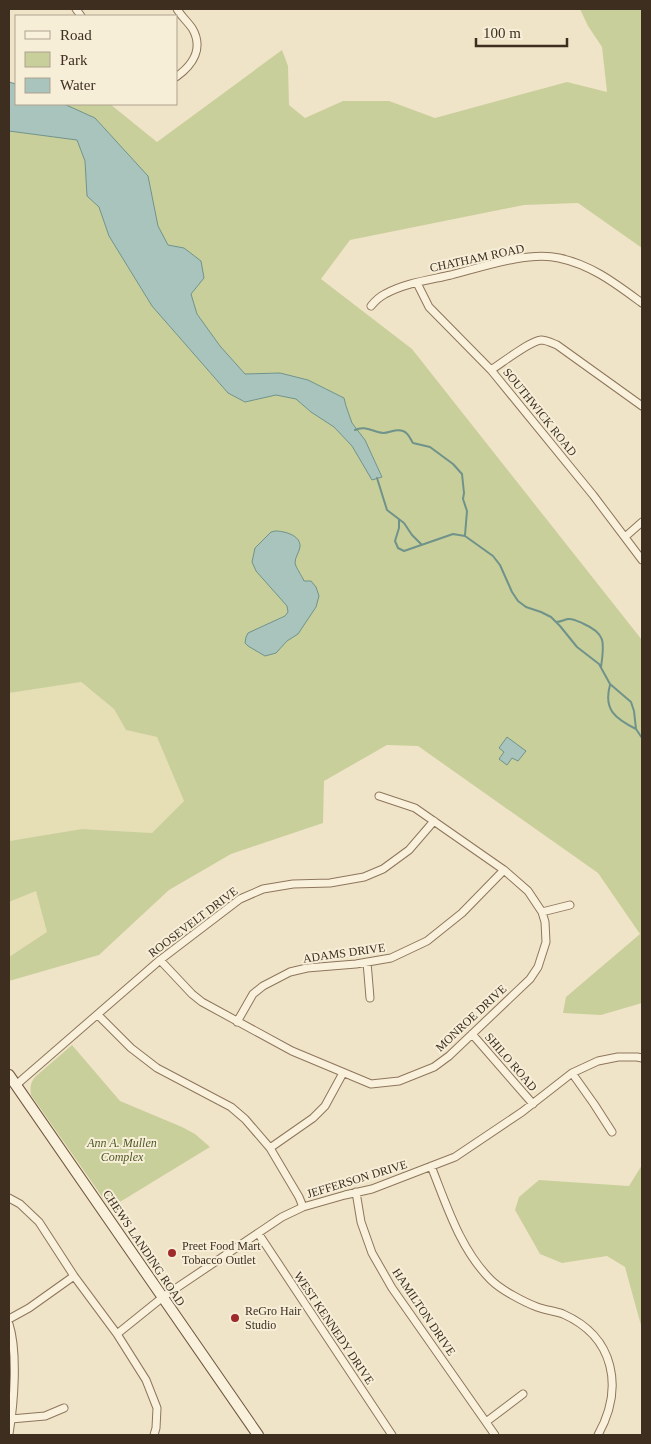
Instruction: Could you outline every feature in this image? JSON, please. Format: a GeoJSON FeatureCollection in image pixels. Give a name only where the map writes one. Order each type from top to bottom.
{"type":"FeatureCollection","features":[{"type":"Feature","properties":{"kind":"main road","name":"CHEWS LANDING ROAD"},"geometry":{"type":"LineString","coordinates":[[9,1074],[258,1435]]}},
{"type":"Feature","properties":{"kind":"street"},"geometry":{"type":"LineString","coordinates":[[177,9],[192,28],[198,47],[195,57],[185,71],[178,76]]}},
{"type":"Feature","properties":{"kind":"street","name":"CHATHAM ROAD"},"geometry":{"type":"LineString","coordinates":[[371,306],[386,293],[417,283],[510,260],[550,256],[590,268],[642,303]]}},
{"type":"Feature","properties":{"kind":"street","name":"SOUTHWICK ROAD"},"geometry":{"type":"LineString","coordinates":[[417,283],[429,307],[491,370],[593,495],[642,560]]}},
{"type":"Feature","properties":{"kind":"street"},"geometry":{"type":"LineString","coordinates":[[491,370],[539,340],[549,341],[642,406]]}},
{"type":"Feature","properties":{"kind":"street"},"geometry":{"type":"LineString","coordinates":[[625,537],[642,522]]}},
{"type":"Feature","properties":{"kind":"street","name":"MONROE DRIVE"},"geometry":{"type":"LineString","coordinates":[[160,960],[202,1002],[292,1051],[371,1084],[398,1081],[434,1067],[450,1056],[530,979],[538,967],[546,942],[545,922],[542,912],[528,891],[504,870],[415,808],[379,796]]}},
{"type":"Feature","properties":{"kind":"street","name":"ROOSEVELT DRIVE"},"geometry":{"type":"LineString","coordinates":[[16,1086],[160,960],[240,899],[263,888],[293,884],[330,883],[364,877],[383,869],[409,850],[434,821]]}},
{"type":"Feature","properties":{"kind":"street","name":"ADAMS DRIVE"},"geometry":{"type":"LineString","coordinates":[[237,1022],[253,994],[263,986],[290,972],[307,968],[391,958],[427,941],[462,913],[504,870]]}},
{"type":"Feature","properties":{"kind":"street"},"geometry":{"type":"LineString","coordinates":[[542,912],[570,905]]}},
{"type":"Feature","properties":{"kind":"street"},"geometry":{"type":"LineString","coordinates":[[367,962],[370,998]]}},
{"type":"Feature","properties":{"kind":"street"},"geometry":{"type":"LineString","coordinates":[[98,1015],[131,1048],[157,1068],[231,1107],[245,1119],[270,1148],[299,1197],[303,1208]]}},
{"type":"Feature","properties":{"kind":"street","name":"SHILO ROAD"},"geometry":{"type":"LineString","coordinates":[[472,1034],[533,1104]]}},
{"type":"Feature","properties":{"kind":"street","name":"JEFFERSON DRIVE"},"geometry":{"type":"LineString","coordinates":[[117,1334],[163,1297],[282,1217],[303,1208],[372,1189],[455,1156],[522,1112],[572,1073],[598,1061],[618,1057],[642,1058]]}},
{"type":"Feature","properties":{"kind":"street"},"geometry":{"type":"LineString","coordinates":[[270,1148],[313,1118],[324,1106],[343,1073]]}},
{"type":"Feature","properties":{"kind":"street"},"geometry":{"type":"LineString","coordinates":[[572,1073],[612,1132]]}},
{"type":"Feature","properties":{"kind":"street"},"geometry":{"type":"LineString","coordinates":[[431,1166],[458,1233],[474,1260],[493,1282],[531,1304],[562,1314],[584,1326],[599,1342],[608,1358],[612,1374],[612,1393],[609,1410],[598,1435]]}},
{"type":"Feature","properties":{"kind":"street","name":"HAMILTON DRIVE"},"geometry":{"type":"LineString","coordinates":[[356,1192],[361,1222],[372,1253],[392,1288],[494,1435]]}},
{"type":"Feature","properties":{"kind":"street"},"geometry":{"type":"LineString","coordinates":[[9,1198],[20,1204],[39,1222],[74,1276],[117,1334],[146,1380],[156,1408],[154,1435]]}},
{"type":"Feature","properties":{"kind":"street","name":"WEST KENNEDY DRIVE"},"geometry":{"type":"LineString","coordinates":[[258,1233],[392,1435]]}},
{"type":"Feature","properties":{"kind":"street"},"geometry":{"type":"LineString","coordinates":[[9,1320],[74,1276]]}},
{"type":"Feature","properties":{"kind":"street"},"geometry":{"type":"LineString","coordinates":[[9,1324],[14,1348],[9,1434]]}},
{"type":"Feature","properties":{"kind":"street"},"geometry":{"type":"LineString","coordinates":[[486,1422],[523,1394]]}},
{"type":"Feature","properties":{"kind":"street"},"geometry":{"type":"LineString","coordinates":[[11,1418],[45,1416],[64,1408]]}},
{"type":"Feature","properties":{"kind":"shaded area"},"geometry":{"type":"Polygon","coordinates":[[[80,682],[114,709],[126,730],[157,737],[184,801],[152,833],[82,829],[9,841],[9,693],[80,682]]]}},
{"type":"Feature","properties":{"kind":"shaded area"},"geometry":{"type":"Polygon","coordinates":[[[36,891],[48,932],[9,957],[9,902],[36,891]]]}},
{"type":"Feature","properties":{"kind":"green space"},"geometry":{"type":"Polygon","coordinates":[[[580,9],[642,9],[642,248],[578,203],[524,205],[350,240],[321,279],[412,349],[642,640],[642,1003],[601,1015],[563,1013],[566,997],[640,934],[598,873],[418,746],[387,745],[324,781],[323,823],[231,854],[169,890],[99,955],[9,981],[9,957],[47,932],[36,891],[9,902],[9,841],[82,829],[152,833],[184,801],[157,737],[126,730],[114,709],[81,682],[9,693],[9,131],[77,140],[85,161],[87,196],[99,207],[109,236],[152,306],[228,393],[245,402],[276,395],[296,399],[311,412],[334,427],[352,446],[373,480],[382,476],[365,440],[352,423],[344,398],[308,380],[280,373],[245,374],[220,346],[197,314],[191,294],[204,278],[184,248],[168,245],[158,226],[148,176],[95,118],[66,105],[111,105],[157,142],[282,50],[288,66],[289,105],[305,118],[343,101],[389,101],[435,118],[567,82],[607,92],[602,47],[588,26],[580,9]]]}},
{"type":"Feature","properties":{"kind":"green space","name":"Ann A. Mullen Complex"},"geometry":{"type":"Polygon","coordinates":[[[72,1045],[120,1101],[182,1127],[195,1134],[210,1147],[110,1208],[31,1095],[32,1081],[35,1077],[72,1045]]]}},
{"type":"Feature","properties":{"kind":"green space"},"geometry":{"type":"Polygon","coordinates":[[[642,1165],[642,1329],[625,1267],[607,1256],[562,1263],[540,1254],[515,1210],[519,1197],[539,1180],[629,1186],[642,1165]]]}},
{"type":"Feature","properties":{"kind":"water"},"geometry":{"type":"Polygon","coordinates":[[[9,82],[15,84],[15,105],[66,105],[95,118],[148,176],[158,226],[168,245],[184,248],[201,261],[204,278],[191,294],[197,314],[220,346],[245,374],[280,373],[308,380],[344,398],[352,423],[365,440],[382,477],[372,480],[352,446],[334,427],[311,412],[296,399],[276,395],[245,402],[228,393],[152,306],[109,236],[99,207],[87,196],[85,161],[77,140],[9,131],[9,82]]]}},
{"type":"Feature","properties":{"kind":"water"},"geometry":{"type":"Polygon","coordinates":[[[271,532],[287,533],[298,539],[300,547],[295,563],[304,581],[311,581],[316,587],[319,596],[316,607],[298,634],[287,641],[276,653],[265,656],[245,643],[248,633],[285,616],[288,612],[287,606],[256,571],[252,562],[255,548],[271,532]]]}},
{"type":"Feature","properties":{"kind":"water"},"geometry":{"type":"Polygon","coordinates":[[[507,737],[526,751],[518,761],[512,758],[507,765],[499,759],[504,752],[499,748],[507,737]]]}},
{"type":"Feature","properties":{"kind":"waterway"},"geometry":{"type":"LineString","coordinates":[[355,430],[366,428],[383,433],[403,431],[413,443],[430,447],[453,464],[462,474],[463,499],[467,511],[465,535]]}},
{"type":"Feature","properties":{"kind":"waterway"},"geometry":{"type":"LineString","coordinates":[[377,478],[387,510],[404,523],[421,544]]}},
{"type":"Feature","properties":{"kind":"waterway"},"geometry":{"type":"LineString","coordinates":[[399,519],[399,528],[395,541],[398,548],[404,551],[453,534],[465,536],[493,556],[500,565],[518,601],[526,607],[551,617],[577,647],[599,664],[610,684],[631,702],[636,729],[642,738]]}},
{"type":"Feature","properties":{"kind":"waterway"},"geometry":{"type":"LineString","coordinates":[[556,622],[572,619],[597,632],[603,646],[601,667]]}},
{"type":"Feature","properties":{"kind":"waterway"},"geometry":{"type":"LineString","coordinates":[[610,685],[608,701],[613,713],[636,729]]}},
{"type":"Feature","properties":{"kind":"place","name":"Preet Food Mart Tobacco Outlet"},"geometry":{"type":"Point","coordinates":[172,1253]}},
{"type":"Feature","properties":{"kind":"place","name":"ReGro Hair Studio"},"geometry":{"type":"Point","coordinates":[235,1318]}}]}
